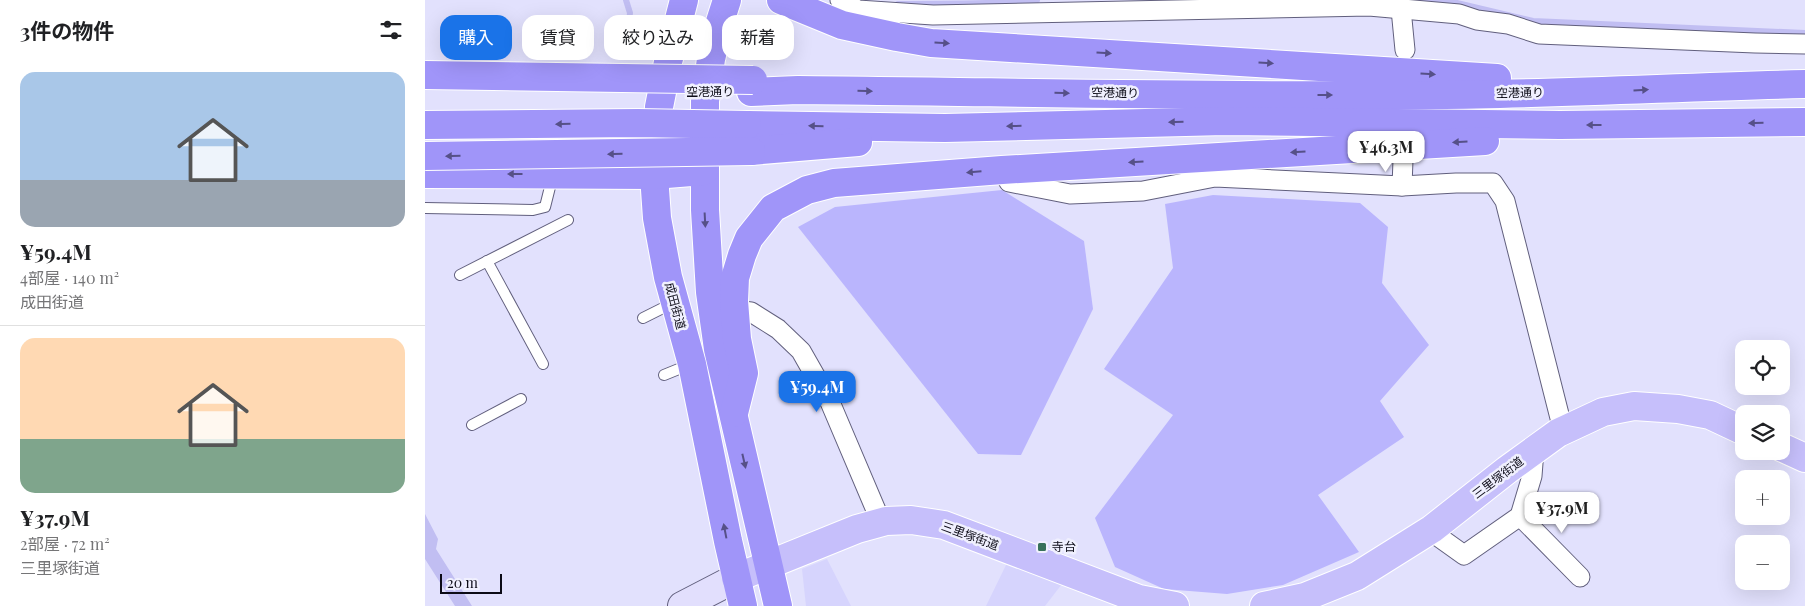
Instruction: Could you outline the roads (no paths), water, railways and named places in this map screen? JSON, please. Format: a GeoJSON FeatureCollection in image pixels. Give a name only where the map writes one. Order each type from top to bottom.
{"type":"FeatureCollection","features":[{"type":"Feature","properties":{"kind":"highway"},"geometry":{"type":"LineString","coordinates":[[727,0],[711,59],[705,101],[704,171],[710,292],[718,349],[778,606]]}},
{"type":"Feature","properties":{"kind":"highway"},"geometry":{"type":"LineString","coordinates":[[781,0],[842,25],[897,38],[931,43],[1535,80],[1592,92]]}},
{"type":"Feature","properties":{"kind":"highway","name":"成田街道"},"geometry":{"type":"LineString","coordinates":[[683,1],[667,62],[659,107],[654,175],[657,218],[674,303],[692,364],[743,606]]}},
{"type":"Feature","properties":{"kind":"highway"},"geometry":{"type":"LineString","coordinates":[[425,75],[752,86]]}},
{"type":"Feature","properties":{"kind":"highway","name":"空港通り"},"geometry":{"type":"LineString","coordinates":[[425,92],[685,92],[752,86],[798,90],[1417,95],[1592,92],[1805,84]]}},
{"type":"Feature","properties":{"kind":"highway"},"geometry":{"type":"LineString","coordinates":[[425,156],[749,138],[911,138],[945,128],[1225,121],[1560,125],[1805,122]]}},
{"type":"Feature","properties":{"kind":"highway"},"geometry":{"type":"LineString","coordinates":[[425,125],[682,123],[749,138]]}},
{"type":"Feature","properties":{"kind":"highway"},"geometry":{"type":"LineString","coordinates":[[734,413],[744,373],[737,339],[735,278],[749,238],[773,208],[807,190],[834,183],[1002,170],[1495,140],[1560,125]]}},
{"type":"Feature","properties":{"kind":"highway"},"geometry":{"type":"LineString","coordinates":[[425,174],[654,175],[704,171]]}},
{"type":"Feature","properties":{"kind":"main road","name":"三里塚街道"},"geometry":{"type":"LineString","coordinates":[[1264,606],[1305,597],[1357,576],[1429,530],[1563,430],[1603,412],[1634,406],[1678,409],[1710,415],[1735,426]]}},
{"type":"Feature","properties":{"kind":"main road"},"geometry":{"type":"LineString","coordinates":[[1790,451],[1805,458]]}},
{"type":"Feature","properties":{"kind":"main road","name":"三里塚街道"},"geometry":{"type":"LineString","coordinates":[[737,578],[857,529],[881,522],[911,520],[944,525],[1115,599],[1139,599],[1175,606]]}},
{"type":"Feature","properties":{"kind":"street"},"geometry":{"type":"LineString","coordinates":[[841,0],[858,10],[933,15],[1369,6],[1459,14],[1477,20],[1508,24],[1539,34],[1805,44]]}},
{"type":"Feature","properties":{"kind":"street"},"geometry":{"type":"LineString","coordinates":[[1401,9],[1405,50]]}},
{"type":"Feature","properties":{"kind":"street"},"geometry":{"type":"LineString","coordinates":[[1402,186],[1403,160]]}},
{"type":"Feature","properties":{"kind":"street"},"geometry":{"type":"LineString","coordinates":[[1002,170],[1009,182],[1071,194],[1143,191],[1215,177],[1402,186],[1456,183],[1493,184],[1505,201],[1563,430]]}},
{"type":"Feature","properties":{"kind":"street"},"geometry":{"type":"LineString","coordinates":[[735,310],[751,312],[778,329],[801,351],[830,402],[881,522]]}},
{"type":"Feature","properties":{"kind":"street"},"geometry":{"type":"LineString","coordinates":[[1429,530],[1464,555],[1520,516],[1532,476],[1534,450]]}},
{"type":"Feature","properties":{"kind":"street"},"geometry":{"type":"LineString","coordinates":[[1520,516],[1580,577]]}},
{"type":"Feature","properties":{"kind":"street"},"geometry":{"type":"LineString","coordinates":[[682,606],[737,578]]}},
{"type":"Feature","properties":{"kind":"lane"},"geometry":{"type":"LineString","coordinates":[[425,208],[533,210],[545,207],[553,175]]}},
{"type":"Feature","properties":{"kind":"lane"},"geometry":{"type":"LineString","coordinates":[[460,275],[568,220]]}},
{"type":"Feature","properties":{"kind":"lane"},"geometry":{"type":"LineString","coordinates":[[487,261],[543,364]]}},
{"type":"Feature","properties":{"kind":"lane"},"geometry":{"type":"LineString","coordinates":[[643,318],[674,303]]}},
{"type":"Feature","properties":{"kind":"lane"},"geometry":{"type":"LineString","coordinates":[[664,375],[692,364]]}},
{"type":"Feature","properties":{"kind":"lane"},"geometry":{"type":"LineString","coordinates":[[473,425],[521,399]]}},
{"type":"Feature","properties":{"kind":"waterway"},"geometry":{"type":"LineString","coordinates":[[626,0],[630,15]]}},
{"type":"Feature","properties":{"kind":"waterway"},"geometry":{"type":"LineString","coordinates":[[898,4],[1020,2],[1037,0]]}},
{"type":"Feature","properties":{"kind":"waterway"},"geometry":{"type":"LineString","coordinates":[[1419,0],[1453,2],[1533,21],[1805,33]]}},
{"type":"Feature","properties":{"kind":"place","name":"寺台"},"geometry":{"type":"Point","coordinates":[1042,547]}}]}
